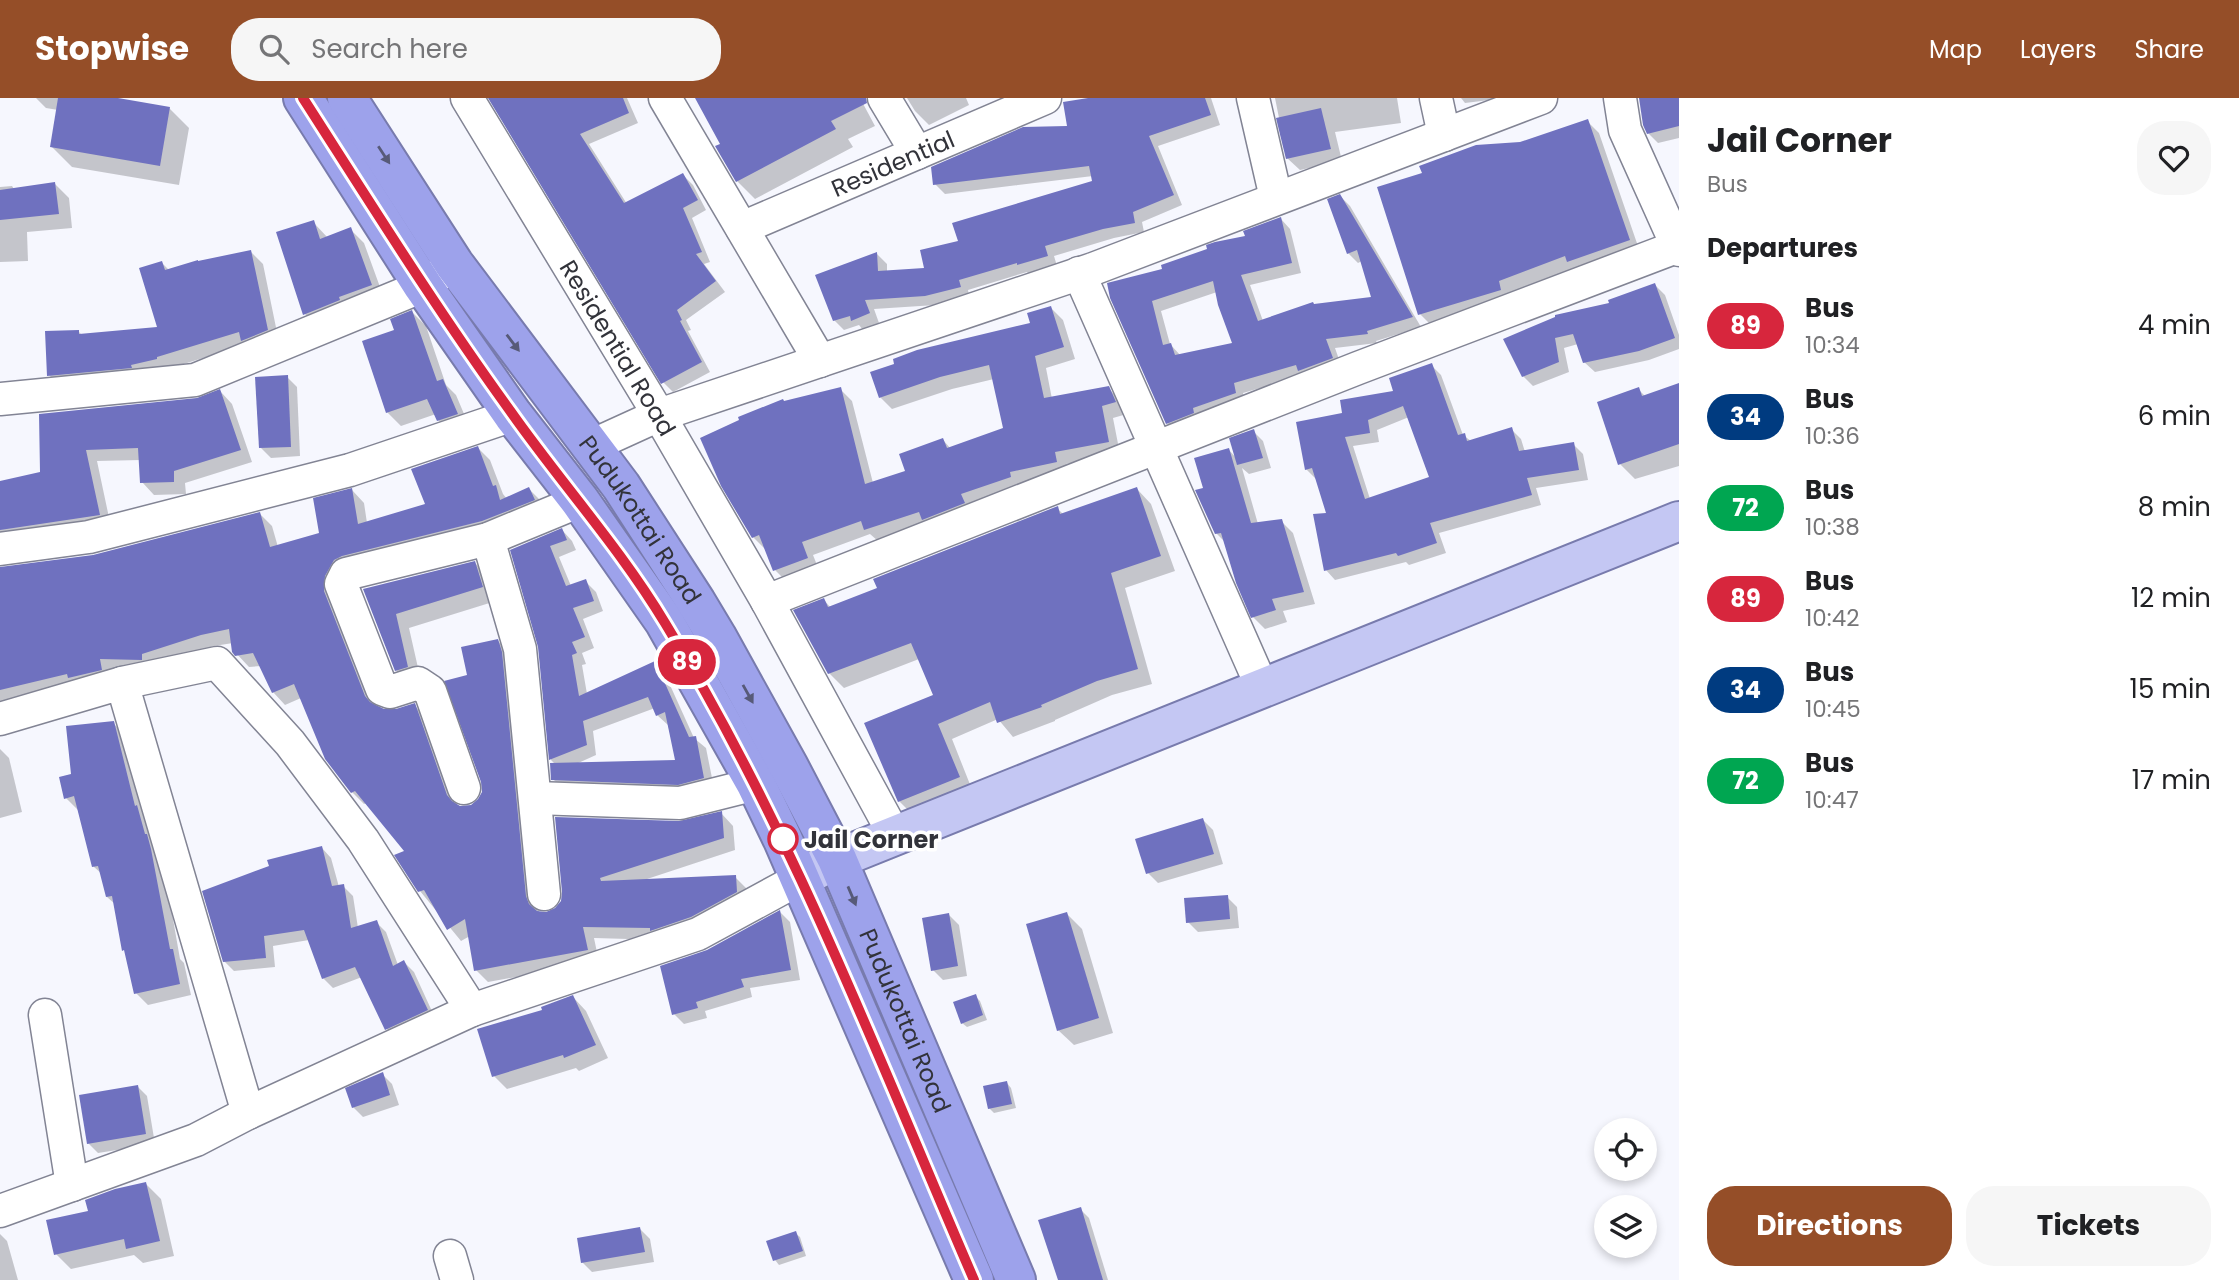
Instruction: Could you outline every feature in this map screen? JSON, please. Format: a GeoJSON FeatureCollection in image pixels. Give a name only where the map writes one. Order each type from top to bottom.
{"type":"FeatureCollection","features":[{"type":"Feature","properties":{"kind":"highway"},"geometry":{"type":"LineString","coordinates":[[303,98],[423,286],[513,415],[580,501],[664,621],[756,784],[801,878],[974,1280]]}},
{"type":"Feature","properties":{"kind":"highway","name":"Pudukottai Road"},"geometry":{"type":"LineString","coordinates":[[347,98],[454,264],[621,486],[696,602],[789,767],[837,859],[1016,1280]]}},
{"type":"Feature","properties":{"kind":"main road"},"geometry":{"type":"LineString","coordinates":[[801,878],[837,859],[1679,521]]}},
{"type":"Feature","properties":{"kind":"street","name":"Residential Road"},"geometry":{"type":"LineString","coordinates":[[467,98],[659,415],[767,601],[895,836]]}},
{"type":"Feature","properties":{"kind":"street"},"geometry":{"type":"LineString","coordinates":[[665,98],[820,361]]}},
{"type":"Feature","properties":{"kind":"street"},"geometry":{"type":"LineString","coordinates":[[884,98],[917,153]]}},
{"type":"Feature","properties":{"kind":"street","name":"Residential"},"geometry":{"type":"LineString","coordinates":[[742,228],[1045,98]]}},
{"type":"Feature","properties":{"kind":"street"},"geometry":{"type":"LineString","coordinates":[[1253,98],[1276,198]]}},
{"type":"Feature","properties":{"kind":"street"},"geometry":{"type":"LineString","coordinates":[[1436,98],[1444,135]]}},
{"type":"Feature","properties":{"kind":"street"},"geometry":{"type":"LineString","coordinates":[[590,446],[659,415],[1079,274],[1541,98]]}},
{"type":"Feature","properties":{"kind":"street"},"geometry":{"type":"LineString","coordinates":[[767,601],[1345,373],[1678,247],[1625,130],[1620,98]]}},
{"type":"Feature","properties":{"kind":"street"},"geometry":{"type":"LineString","coordinates":[[0,399],[195,380],[423,286],[454,264]]}},
{"type":"Feature","properties":{"kind":"street"},"geometry":{"type":"LineString","coordinates":[[1079,274],[1262,687]]}},
{"type":"Feature","properties":{"kind":"street"},"geometry":{"type":"LineString","coordinates":[[0,549],[89,537],[350,470],[513,415]]}},
{"type":"Feature","properties":{"kind":"street"},"geometry":{"type":"LineString","coordinates":[[464,788],[430,691],[418,683],[390,692],[382,690],[341,584],[346,574],[488,539],[580,501]]}},
{"type":"Feature","properties":{"kind":"street"},"geometry":{"type":"LineString","coordinates":[[488,539],[520,649],[544,894]]}},
{"type":"Feature","properties":{"kind":"street"},"geometry":{"type":"LineString","coordinates":[[0,719],[122,683],[217,663],[290,743],[363,841],[472,1010]]}},
{"type":"Feature","properties":{"kind":"street"},"geometry":{"type":"LineString","coordinates":[[122,683],[248,1113]]}},
{"type":"Feature","properties":{"kind":"street"},"geometry":{"type":"LineString","coordinates":[[535,798],[680,803],[756,784]]}},
{"type":"Feature","properties":{"kind":"street"},"geometry":{"type":"LineString","coordinates":[[0,1211],[196,1140],[248,1113],[472,1010],[698,934],[801,878]]}},
{"type":"Feature","properties":{"kind":"street"},"geometry":{"type":"LineString","coordinates":[[45,1015],[72,1185]]}},
{"type":"Feature","properties":{"kind":"building"},"geometry":{"type":"Polygon","coordinates":[[[58,98],[118,98],[170,107],[160,166],[50,147],[58,98]]]}},
{"type":"Feature","properties":{"kind":"building"},"geometry":{"type":"Polygon","coordinates":[[[488,98],[623,98],[629,113],[580,134],[624,203],[683,173],[698,200],[683,208],[702,252],[696,254],[716,281],[677,310],[702,362],[661,384],[488,98]]]}},
{"type":"Feature","properties":{"kind":"building"},"geometry":{"type":"Polygon","coordinates":[[[695,98],[866,98],[867,103],[831,121],[836,129],[736,182],[715,146],[720,144],[695,98]]]}},
{"type":"Feature","properties":{"kind":"building"},"geometry":{"type":"Polygon","coordinates":[[[1088,98],[1205,98],[1211,115],[1149,136],[1174,195],[1133,212],[1135,223],[1103,229],[1045,246],[1048,256],[959,280],[961,287],[925,296],[865,300],[870,313],[851,321],[850,316],[833,321],[815,275],[877,252],[878,271],[924,268],[920,250],[958,241],[952,223],[1092,181],[1089,166],[933,185],[931,167],[1023,127],[1067,126],[1063,102],[1088,98]]]}},
{"type":"Feature","properties":{"kind":"building"},"geometry":{"type":"Polygon","coordinates":[[[1639,98],[1679,98],[1679,126],[1647,134],[1639,98]]]}},
{"type":"Feature","properties":{"kind":"building"},"geometry":{"type":"Polygon","coordinates":[[[1321,108],[1331,149],[1286,159],[1276,118],[1321,108]]]}},
{"type":"Feature","properties":{"kind":"building"},"geometry":{"type":"Polygon","coordinates":[[[1588,119],[1630,240],[1567,262],[1565,256],[1499,281],[1501,290],[1418,315],[1377,187],[1422,173],[1419,166],[1476,145],[1520,142],[1588,119]]]}},
{"type":"Feature","properties":{"kind":"building"},"geometry":{"type":"Polygon","coordinates":[[[55,182],[59,214],[0,220],[0,190],[55,182]]]}},
{"type":"Feature","properties":{"kind":"building"},"geometry":{"type":"Polygon","coordinates":[[[1340,194],[1413,317],[1367,331],[1368,334],[1326,339],[1333,358],[1298,371],[1296,365],[1234,383],[1236,393],[1193,408],[1194,413],[1166,424],[1110,298],[1107,283],[1162,269],[1161,265],[1207,249],[1206,245],[1245,236],[1243,231],[1281,217],[1292,263],[1241,275],[1258,321],[1313,302],[1371,297],[1357,250],[1347,254],[1327,199],[1340,194]],[[1213,281],[1152,301],[1163,345],[1171,343],[1175,355],[1232,343],[1218,305],[1213,281]]]}},
{"type":"Feature","properties":{"kind":"building"},"geometry":{"type":"Polygon","coordinates":[[[314,220],[320,239],[351,227],[372,285],[339,297],[340,300],[303,315],[276,232],[314,220]]]}},
{"type":"Feature","properties":{"kind":"building"},"geometry":{"type":"Polygon","coordinates":[[[251,250],[268,330],[241,341],[239,332],[131,365],[132,368],[47,376],[45,331],[79,330],[79,334],[157,327],[139,268],[162,261],[165,270],[198,260],[251,250]]]}},
{"type":"Feature","properties":{"kind":"building"},"geometry":{"type":"Polygon","coordinates":[[[1655,283],[1675,338],[1639,351],[1583,363],[1573,334],[1555,338],[1559,362],[1522,377],[1503,339],[1555,315],[1609,303],[1608,300],[1655,283]]]}},
{"type":"Feature","properties":{"kind":"building"},"geometry":{"type":"Polygon","coordinates":[[[1051,306],[1064,347],[1035,356],[1044,398],[1109,386],[1116,402],[1102,406],[1109,442],[1055,452],[1057,462],[1010,472],[1011,477],[961,494],[965,503],[922,520],[919,512],[864,530],[861,521],[802,542],[808,558],[773,571],[759,535],[752,538],[721,486],[700,438],[739,420],[738,417],[783,399],[784,401],[841,387],[865,484],[905,471],[899,454],[943,438],[947,448],[1003,428],[989,365],[940,377],[879,398],[870,372],[894,364],[893,359],[917,350],[1030,323],[1027,313],[1051,306]]]}},
{"type":"Feature","properties":{"kind":"building"},"geometry":{"type":"Polygon","coordinates":[[[412,310],[437,381],[443,379],[458,414],[437,421],[427,399],[386,413],[362,341],[394,330],[390,319],[412,310]]]}},
{"type":"Feature","properties":{"kind":"building"},"geometry":{"type":"Polygon","coordinates":[[[1432,363],[1458,435],[1465,433],[1467,441],[1512,427],[1519,451],[1574,442],[1579,470],[1527,478],[1532,495],[1430,523],[1437,543],[1398,556],[1396,553],[1324,571],[1313,514],[1326,513],[1312,468],[1305,470],[1296,422],[1342,413],[1340,400],[1393,391],[1389,378],[1432,363]],[[1403,406],[1368,420],[1370,433],[1345,437],[1365,499],[1429,477],[1403,406]]]}},
{"type":"Feature","properties":{"kind":"building"},"geometry":{"type":"Polygon","coordinates":[[[288,375],[291,447],[259,448],[255,377],[288,375]]]}},
{"type":"Feature","properties":{"kind":"building"},"geometry":{"type":"Polygon","coordinates":[[[1679,383],[1679,444],[1618,465],[1597,402],[1639,387],[1642,396],[1679,383]]]}},
{"type":"Feature","properties":{"kind":"building"},"geometry":{"type":"Polygon","coordinates":[[[220,389],[241,450],[174,471],[174,482],[140,483],[138,448],[86,450],[100,515],[0,530],[0,481],[40,472],[39,414],[197,398],[220,389]]]}},
{"type":"Feature","properties":{"kind":"building"},"geometry":{"type":"Polygon","coordinates":[[[1254,429],[1263,458],[1237,465],[1229,438],[1254,429]]]}},
{"type":"Feature","properties":{"kind":"building"},"geometry":{"type":"Polygon","coordinates":[[[478,446],[500,500],[529,487],[535,500],[482,521],[342,556],[334,560],[325,576],[324,591],[365,696],[370,702],[384,709],[396,709],[415,703],[447,795],[460,806],[471,805],[482,792],[481,782],[444,681],[467,675],[461,647],[498,639],[502,652],[526,896],[529,904],[537,911],[546,912],[561,901],[555,817],[679,821],[722,811],[724,838],[600,878],[601,881],[736,875],[737,892],[691,917],[650,931],[650,928],[583,927],[588,950],[474,971],[465,919],[447,930],[424,890],[418,892],[394,855],[404,851],[355,791],[351,793],[325,759],[294,684],[272,693],[253,653],[235,656],[232,652],[229,629],[142,654],[142,660],[100,659],[102,670],[68,678],[67,674],[0,690],[0,567],[93,555],[260,512],[270,547],[319,533],[313,498],[352,488],[358,524],[425,504],[411,469],[478,446]]]}},
{"type":"Feature","properties":{"kind":"building"},"geometry":{"type":"Polygon","coordinates":[[[1229,448],[1251,523],[1282,519],[1304,592],[1272,599],[1276,610],[1251,618],[1236,583],[1221,533],[1215,534],[1195,490],[1203,488],[1194,458],[1229,448]]]}},
{"type":"Feature","properties":{"kind":"building"},"geometry":{"type":"Polygon","coordinates":[[[1137,487],[1161,556],[1111,573],[1138,669],[1097,681],[1041,705],[1042,707],[997,723],[990,702],[938,724],[960,777],[898,802],[864,723],[933,695],[911,643],[828,674],[793,610],[824,598],[828,607],[877,588],[873,579],[1058,506],[1060,514],[1137,487]]]}},
{"type":"Feature","properties":{"kind":"building"},"geometry":{"type":"Polygon","coordinates":[[[562,528],[567,540],[550,546],[566,586],[586,579],[594,601],[573,608],[585,637],[572,642],[577,653],[572,655],[579,696],[655,661],[689,737],[696,736],[704,778],[678,785],[551,780],[550,763],[675,760],[665,712],[656,716],[648,697],[583,721],[587,745],[549,760],[538,647],[510,550],[562,528]]]}},
{"type":"Feature","properties":{"kind":"building"},"geometry":{"type":"Polygon","coordinates":[[[475,561],[483,587],[396,614],[408,667],[395,671],[363,589],[475,561]]]}},
{"type":"Feature","properties":{"kind":"building"},"geometry":{"type":"Polygon","coordinates":[[[114,721],[135,806],[137,805],[151,849],[170,949],[173,949],[180,984],[134,994],[124,950],[122,951],[112,896],[106,897],[98,866],[92,867],[74,796],[64,799],[59,777],[71,774],[66,726],[114,721]]]}},
{"type":"Feature","properties":{"kind":"building"},"geometry":{"type":"Polygon","coordinates":[[[1203,818],[1214,854],[1146,874],[1135,839],[1203,818]]]}},
{"type":"Feature","properties":{"kind":"building"},"geometry":{"type":"Polygon","coordinates":[[[322,846],[332,886],[344,884],[351,928],[377,920],[393,966],[404,960],[428,1010],[385,1030],[355,967],[322,979],[304,930],[264,936],[266,958],[223,962],[202,891],[269,866],[267,860],[322,846]]]}},
{"type":"Feature","properties":{"kind":"building"},"geometry":{"type":"Polygon","coordinates":[[[1228,895],[1230,919],[1186,923],[1184,898],[1228,895]]]}},
{"type":"Feature","properties":{"kind":"building"},"geometry":{"type":"Polygon","coordinates":[[[780,910],[791,970],[741,979],[744,987],[696,1002],[698,1008],[672,1015],[660,966],[707,950],[780,910]]]}},
{"type":"Feature","properties":{"kind":"building"},"geometry":{"type":"Polygon","coordinates":[[[1067,912],[1099,1018],[1057,1031],[1026,924],[1067,912]]]}},
{"type":"Feature","properties":{"kind":"building"},"geometry":{"type":"Polygon","coordinates":[[[949,913],[958,966],[931,971],[922,918],[949,913]]]}},
{"type":"Feature","properties":{"kind":"building"},"geometry":{"type":"Polygon","coordinates":[[[976,994],[983,1015],[961,1024],[953,1002],[976,994]]]}},
{"type":"Feature","properties":{"kind":"building"},"geometry":{"type":"Polygon","coordinates":[[[573,995],[596,1045],[564,1058],[563,1055],[492,1077],[477,1029],[542,1010],[541,1007],[573,995]]]}},
{"type":"Feature","properties":{"kind":"building"},"geometry":{"type":"Polygon","coordinates":[[[383,1072],[390,1095],[352,1108],[345,1088],[383,1072]]]}},
{"type":"Feature","properties":{"kind":"building"},"geometry":{"type":"Polygon","coordinates":[[[1007,1081],[1012,1104],[988,1109],[983,1086],[1007,1081]]]}},
{"type":"Feature","properties":{"kind":"building"},"geometry":{"type":"Polygon","coordinates":[[[138,1085],[146,1134],[87,1144],[79,1095],[138,1085]]]}},
{"type":"Feature","properties":{"kind":"building"},"geometry":{"type":"Polygon","coordinates":[[[146,1182],[160,1241],[126,1249],[124,1239],[54,1255],[46,1220],[88,1211],[85,1200],[146,1182]]]}},
{"type":"Feature","properties":{"kind":"building"},"geometry":{"type":"Polygon","coordinates":[[[1081,1207],[1103,1280],[1058,1280],[1038,1220],[1081,1207]]]}},
{"type":"Feature","properties":{"kind":"building"},"geometry":{"type":"Polygon","coordinates":[[[640,1227],[645,1252],[581,1263],[577,1238],[640,1227]]]}},
{"type":"Feature","properties":{"kind":"building"},"geometry":{"type":"Polygon","coordinates":[[[796,1231],[803,1251],[773,1261],[766,1241],[796,1231]]]}},
{"type":"Feature","properties":{"kind":"bus line","name":"89"},"geometry":{"type":"LineString","coordinates":[[303,98],[423,286],[513,415],[580,501],[664,621],[756,784],[792,859],[974,1280]]}},
{"type":"Feature","properties":{"kind":"place","name":"Jail Corner"},"geometry":{"type":"Point","coordinates":[783,839]}}]}
